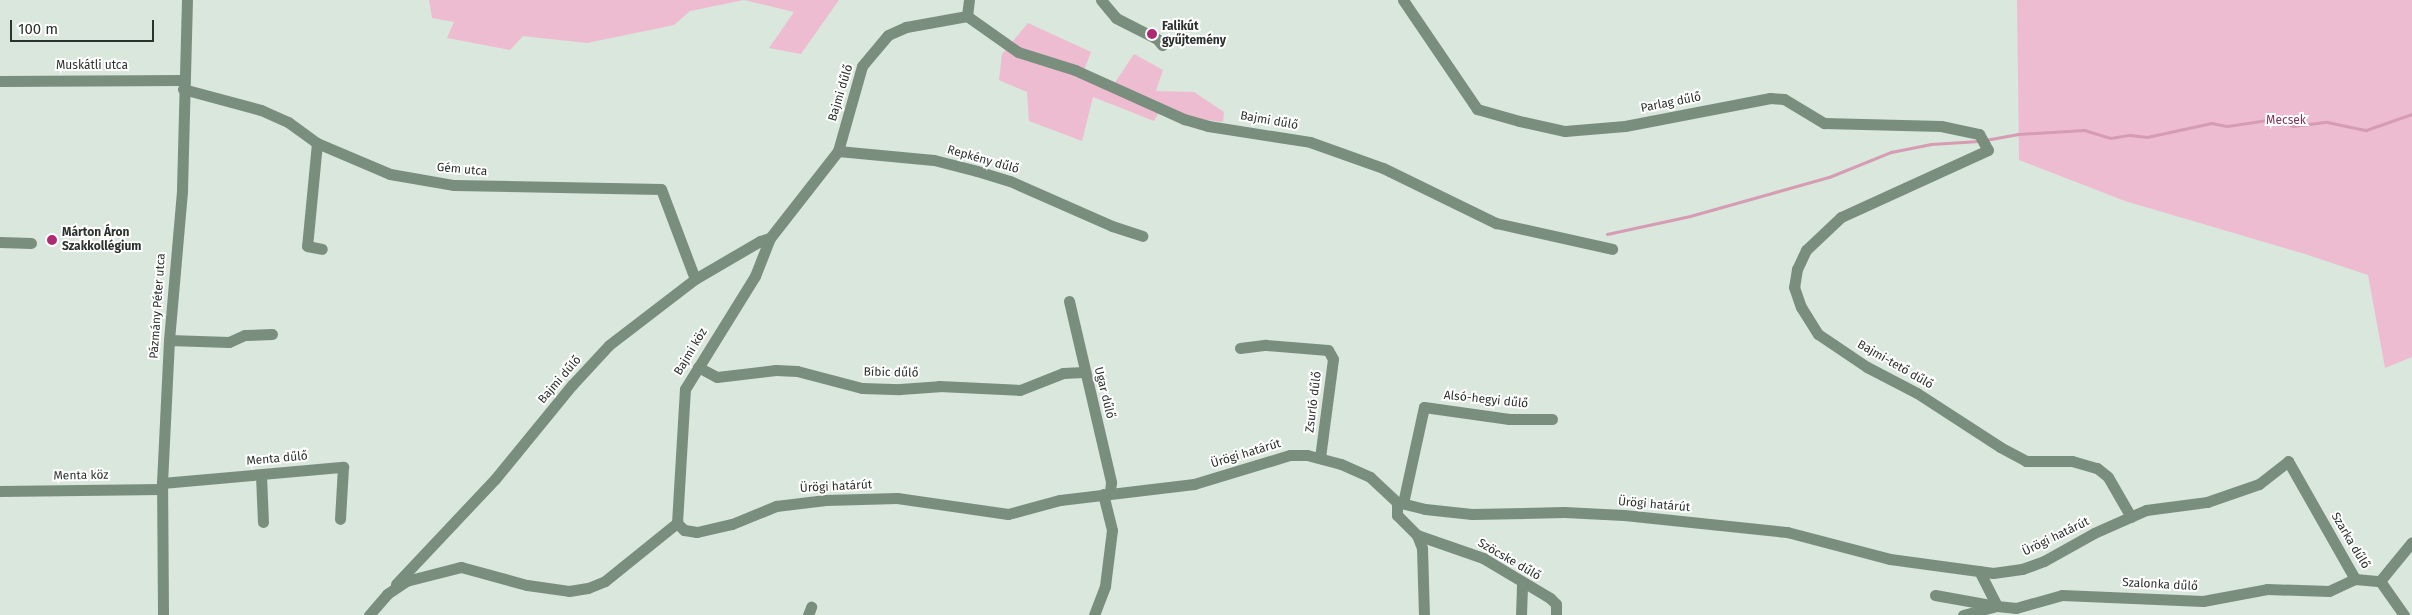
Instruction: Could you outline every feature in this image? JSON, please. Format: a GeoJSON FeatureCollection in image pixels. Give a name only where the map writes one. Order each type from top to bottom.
{"type":"FeatureCollection","features":[{"type":"Feature","properties":{"kind":"street","name":"Pázmány Péter utca"},"geometry":{"type":"LineString","coordinates":[[163,615],[162,486],[169,340],[182,190],[183,84],[187,0]]}},
{"type":"Feature","properties":{"kind":"street"},"geometry":{"type":"LineString","coordinates":[[966,16],[969,0]]}},
{"type":"Feature","properties":{"kind":"street"},"geometry":{"type":"LineString","coordinates":[[1101,0],[1116,18],[1157,39],[1162,45]]}},
{"type":"Feature","properties":{"kind":"street","name":"Parlag dűlő"},"geometry":{"type":"LineString","coordinates":[[1403,0],[1477,109],[1519,121],[1565,131],[1625,126],[1770,98],[1784,99],[1824,123],[1941,126],[1979,134],[1988,150]]}},
{"type":"Feature","properties":{"kind":"street","name":"Bajmi dűlő"},"geometry":{"type":"LineString","coordinates":[[387,594],[495,479],[572,386],[609,346],[695,279],[754,244],[770,238],[838,151],[862,66],[888,36],[906,27],[966,16],[1018,52],[1074,70],[1184,119],[1208,126],[1310,142],[1392,171],[1496,223],[1612,249]]}},
{"type":"Feature","properties":{"kind":"street","name":"Muskátli utca"},"geometry":{"type":"LineString","coordinates":[[0,81],[183,84]]}},
{"type":"Feature","properties":{"kind":"street","name":"Gém utca"},"geometry":{"type":"LineString","coordinates":[[183,84],[261,110],[288,122],[317,143],[390,174],[454,185],[661,189],[695,279]]}},
{"type":"Feature","properties":{"kind":"street"},"geometry":{"type":"LineString","coordinates":[[317,143],[307,246],[322,250]]}},
{"type":"Feature","properties":{"kind":"street","name":"Bajmi-tető dűlő"},"geometry":{"type":"LineString","coordinates":[[1988,150],[1841,217],[1806,250],[1797,269],[1794,287],[1801,307],[1824,338],[2000,447],[2026,461],[2072,461],[2097,468],[2108,477],[2130,517]]}},
{"type":"Feature","properties":{"kind":"street","name":"Repkény dűlő"},"geometry":{"type":"LineString","coordinates":[[838,151],[934,160],[985,174],[1010,181],[1112,226],[1142,236]]}},
{"type":"Feature","properties":{"kind":"street","name":"Bajmi köz"},"geometry":{"type":"LineString","coordinates":[[677,523],[685,389],[755,276],[770,238]]}},
{"type":"Feature","properties":{"kind":"street"},"geometry":{"type":"LineString","coordinates":[[0,242],[31,243]]}},
{"type":"Feature","properties":{"kind":"street","name":"Ugar dűlő"},"geometry":{"type":"LineString","coordinates":[[1069,301],[1111,482],[1106,493],[1112,530],[1105,586],[1094,615]]}},
{"type":"Feature","properties":{"kind":"street"},"geometry":{"type":"LineString","coordinates":[[169,340],[229,342],[245,335],[272,334]]}},
{"type":"Feature","properties":{"kind":"street","name":"Zsurló dűlő"},"geometry":{"type":"LineString","coordinates":[[1240,348],[1266,345],[1328,350],[1334,359],[1320,458]]}},
{"type":"Feature","properties":{"kind":"street","name":"Bíbic dűlő"},"geometry":{"type":"LineString","coordinates":[[698,367],[717,377],[776,370],[798,371],[862,388],[900,389],[939,386],[1020,390],[1063,373],[1084,372]]}},
{"type":"Feature","properties":{"kind":"street","name":"Alsó-hegyi dűlő"},"geometry":{"type":"LineString","coordinates":[[1400,502],[1424,407],[1509,419],[1552,420]]}},
{"type":"Feature","properties":{"kind":"street","name":"Ürögi határút"},"geometry":{"type":"LineString","coordinates":[[677,523],[684,530],[697,532],[732,524],[776,506],[826,500],[897,498],[1008,514],[1060,500],[1194,484],[1290,455],[1320,458],[1370,477],[1400,502],[1472,514],[1564,512],[1787,532],[1890,559],[1993,573],[2030,566],[2146,510],[2207,502],[2259,484],[2288,461]]}},
{"type":"Feature","properties":{"kind":"street","name":"Szarka dűlő"},"geometry":{"type":"LineString","coordinates":[[2288,461],[2355,579],[2380,581]]}},
{"type":"Feature","properties":{"kind":"street","name":"Menta dűlő"},"geometry":{"type":"LineString","coordinates":[[162,486],[343,467],[340,519]]}},
{"type":"Feature","properties":{"kind":"street"},"geometry":{"type":"LineString","coordinates":[[261,475],[263,522]]}},
{"type":"Feature","properties":{"kind":"street","name":"Menta köz"},"geometry":{"type":"LineString","coordinates":[[0,491],[162,486]]}},
{"type":"Feature","properties":{"kind":"street","name":"Szöcske dűlő"},"geometry":{"type":"LineString","coordinates":[[1400,502],[1397,515],[1417,535],[1483,558],[1522,584],[1550,598],[1556,604],[1556,615]]}},
{"type":"Feature","properties":{"kind":"street"},"geometry":{"type":"LineString","coordinates":[[369,615],[387,594],[406,581],[462,566],[527,586],[568,591],[588,588],[605,581],[677,523]]}},
{"type":"Feature","properties":{"kind":"street"},"geometry":{"type":"LineString","coordinates":[[1417,535],[1422,548],[1424,615]]}},
{"type":"Feature","properties":{"kind":"street"},"geometry":{"type":"LineString","coordinates":[[2404,615],[2380,581],[2412,542]]}},
{"type":"Feature","properties":{"kind":"street"},"geometry":{"type":"LineString","coordinates":[[1979,572],[1997,606]]}},
{"type":"Feature","properties":{"kind":"street","name":"Szalonka dűlő"},"geometry":{"type":"LineString","coordinates":[[1963,615],[1997,606],[2016,608],[2062,595],[2089,594],[2202,601],[2267,589],[2329,591],[2355,579]]}},
{"type":"Feature","properties":{"kind":"street"},"geometry":{"type":"LineString","coordinates":[[1521,615],[1522,584]]}},
{"type":"Feature","properties":{"kind":"street"},"geometry":{"type":"LineString","coordinates":[[1935,596],[1997,606]]}},
{"type":"Feature","properties":{"kind":"green space"},"geometry":{"type":"Polygon","coordinates":[[[429,0],[744,0],[690,11],[674,25],[587,43],[523,36],[510,50],[447,38],[454,22],[432,18],[429,0]]]}},
{"type":"Feature","properties":{"kind":"green space"},"geometry":{"type":"Polygon","coordinates":[[[744,0],[839,0],[801,54],[769,48],[794,12],[744,0]]]}},
{"type":"Feature","properties":{"kind":"green space","name":"Mecsek"},"geometry":{"type":"Polygon","coordinates":[[[2017,0],[2412,0],[2412,357],[2385,368],[2368,275],[2305,254],[2125,201],[2019,160],[2017,0]]]}},
{"type":"Feature","properties":{"kind":"green space"},"geometry":{"type":"Polygon","coordinates":[[[1028,23],[1091,52],[1084,70],[1114,84],[1134,54],[1163,70],[1156,91],[1194,92],[1224,112],[1223,122],[1158,114],[1154,121],[1093,97],[1082,141],[1029,121],[1027,92],[999,80],[1002,54],[1028,23]]]}},
{"type":"Feature","properties":{"kind":"waterway"},"geometry":{"type":"LineString","coordinates":[[1985,140],[2018,134],[2084,130],[2110,138],[2130,135],[2147,137],[2211,123],[2227,126],[2274,119],[2293,126],[2327,122],[2366,130],[2412,114]]}},
{"type":"Feature","properties":{"kind":"waterway"},"geometry":{"type":"LineString","coordinates":[[1607,234],[1690,216],[1829,177],[1891,152],[1931,144],[1979,141]]}},
{"type":"Feature","properties":{"kind":"place","name":"Falikút gyűjtemény"},"geometry":{"type":"Point","coordinates":[1152,34]}},
{"type":"Feature","properties":{"kind":"place","name":"Márton Áron Szakkollégium"},"geometry":{"type":"Point","coordinates":[52,240]}}]}
